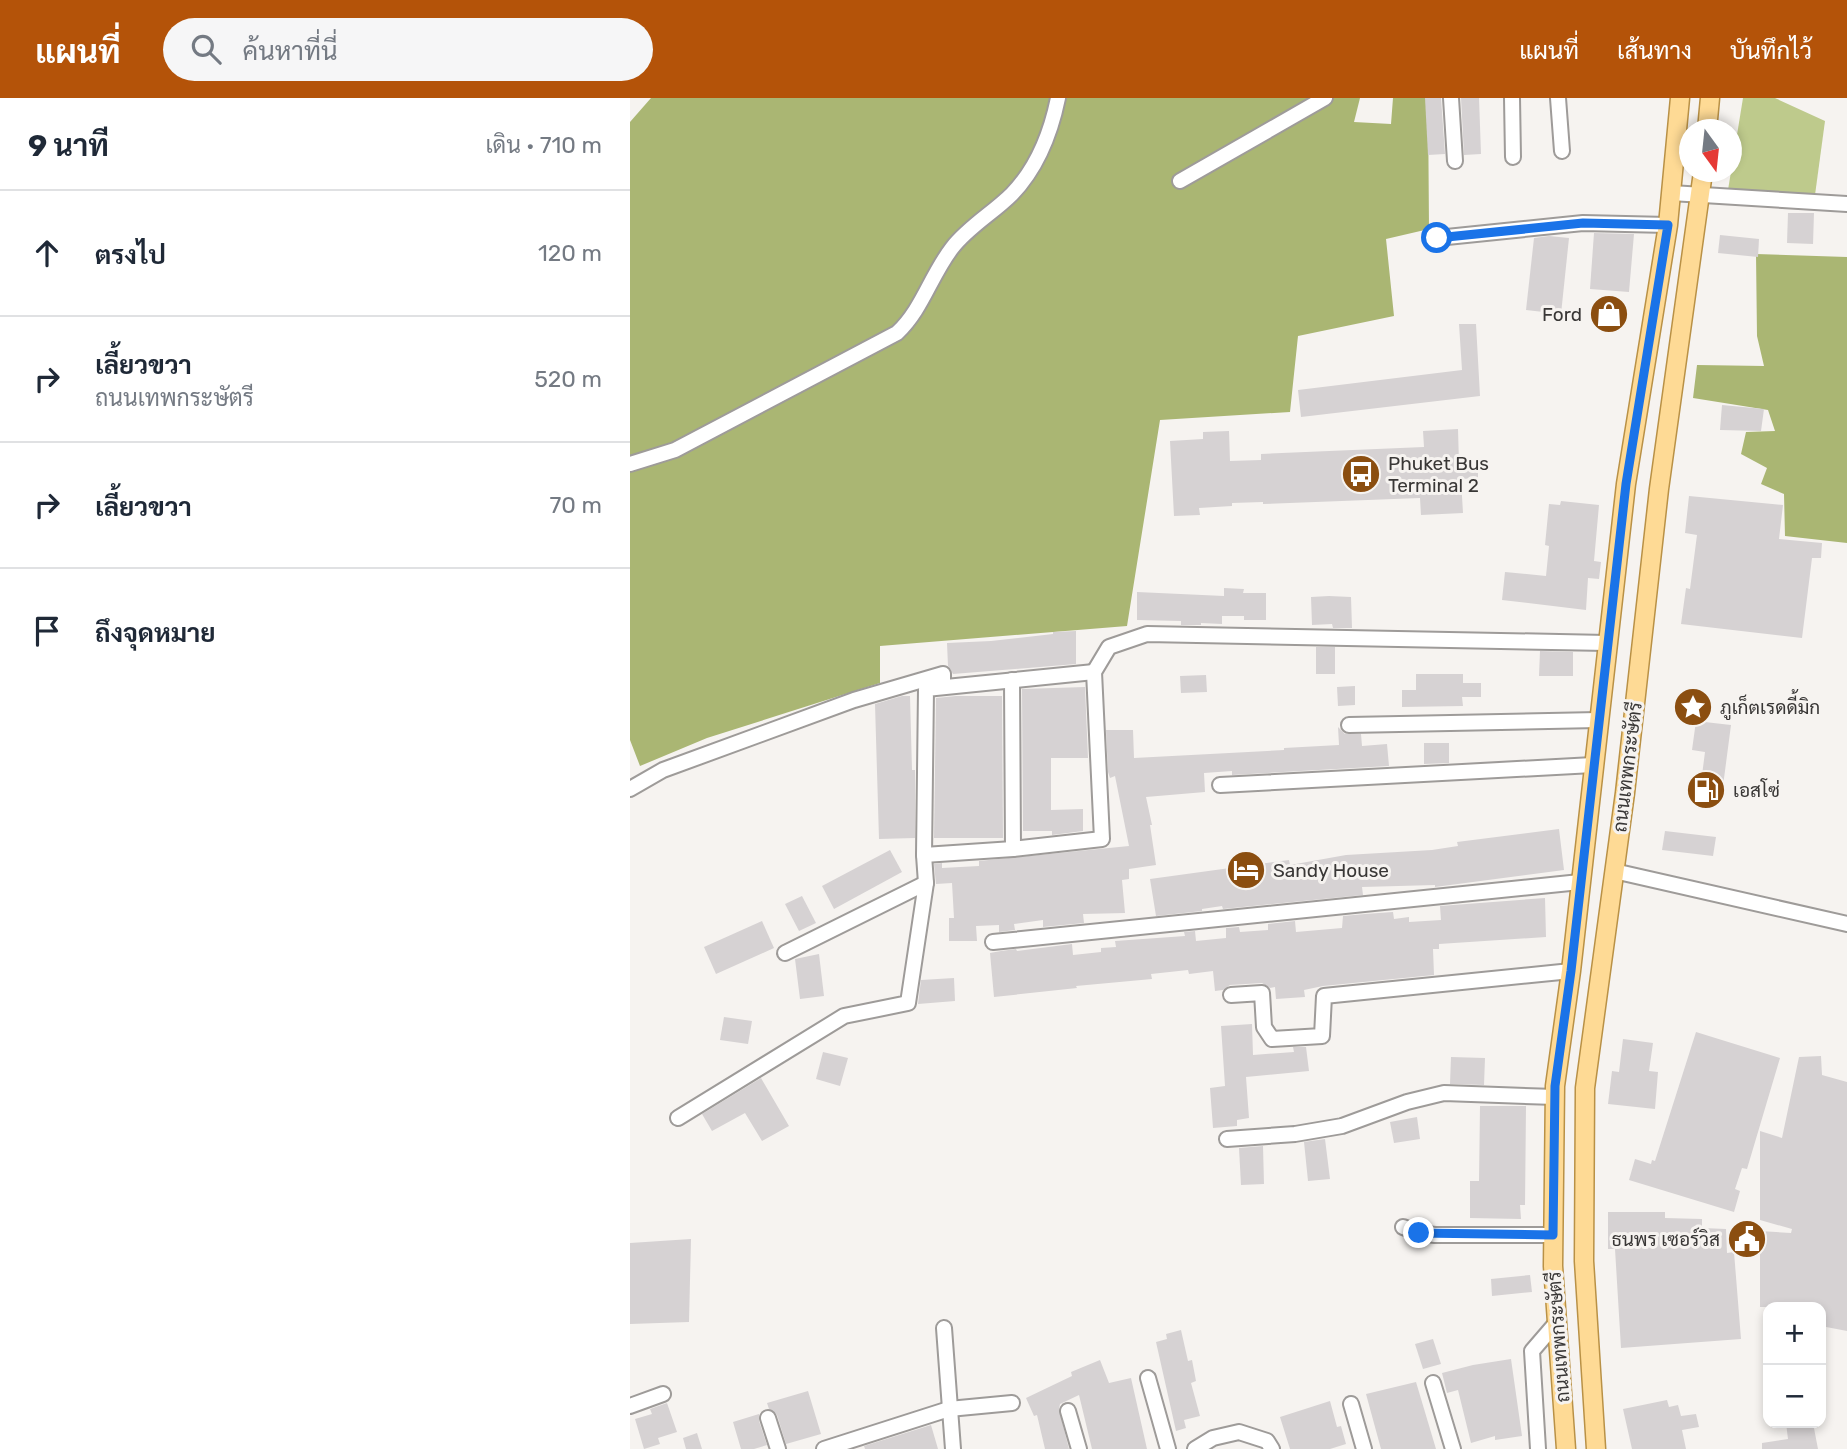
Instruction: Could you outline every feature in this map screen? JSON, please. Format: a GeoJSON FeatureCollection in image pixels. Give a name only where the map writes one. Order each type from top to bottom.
{"type":"FeatureCollection","features":[{"type":"Feature","properties":{"kind":"main road","name":"ถนนเทพกระษัตรี"},"geometry":{"type":"LineString","coordinates":[[1565,1448],[1553,1235],[1555,1097],[1626,484],[1668,225],[1680,98]]}},
{"type":"Feature","properties":{"kind":"main road"},"geometry":{"type":"LineString","coordinates":[[1708,119],[1710,98]]}},
{"type":"Feature","properties":{"kind":"main road","name":"ถนนเทพกระษัตรี"},"geometry":{"type":"LineString","coordinates":[[1596,1449],[1584,1261],[1585,1088],[1625,793],[1659,489],[1702,182]]}},
{"type":"Feature","properties":{"kind":"street"},"geometry":{"type":"LineString","coordinates":[[630,464],[675,450],[897,334],[911,320],[936,270],[955,244],[1013,193],[1033,166],[1052,124],[1058,98]]}},
{"type":"Feature","properties":{"kind":"street"},"geometry":{"type":"LineString","coordinates":[[1180,181],[1325,98]]}},
{"type":"Feature","properties":{"kind":"street"},"geometry":{"type":"LineString","coordinates":[[1451,98],[1455,161]]}},
{"type":"Feature","properties":{"kind":"street"},"geometry":{"type":"LineString","coordinates":[[1512,98],[1513,157]]}},
{"type":"Feature","properties":{"kind":"street"},"geometry":{"type":"LineString","coordinates":[[1558,98],[1562,151]]}},
{"type":"Feature","properties":{"kind":"street"},"geometry":{"type":"LineString","coordinates":[[1671,193],[1847,204]]}},
{"type":"Feature","properties":{"kind":"street"},"geometry":{"type":"LineString","coordinates":[[1437,238],[1583,223],[1668,225]]}},
{"type":"Feature","properties":{"kind":"street"},"geometry":{"type":"LineString","coordinates":[[924,855],[1102,839],[1094,672],[1109,647],[1147,634],[1607,643]]}},
{"type":"Feature","properties":{"kind":"street"},"geometry":{"type":"LineString","coordinates":[[678,1118],[844,1016],[908,1003],[926,883],[926,689],[1094,672]]}},
{"type":"Feature","properties":{"kind":"street"},"geometry":{"type":"LineString","coordinates":[[630,789],[663,771],[854,700],[943,674],[943,687]]}},
{"type":"Feature","properties":{"kind":"street"},"geometry":{"type":"LineString","coordinates":[[1012,680],[1013,849]]}},
{"type":"Feature","properties":{"kind":"street"},"geometry":{"type":"LineString","coordinates":[[1349,724],[1598,720]]}},
{"type":"Feature","properties":{"kind":"street"},"geometry":{"type":"LineString","coordinates":[[1220,785],[1593,765]]}},
{"type":"Feature","properties":{"kind":"street"},"geometry":{"type":"LineString","coordinates":[[1614,871],[1847,924]]}},
{"type":"Feature","properties":{"kind":"street"},"geometry":{"type":"LineString","coordinates":[[993,942],[1580,882]]}},
{"type":"Feature","properties":{"kind":"street"},"geometry":{"type":"LineString","coordinates":[[785,953],[926,883]]}},
{"type":"Feature","properties":{"kind":"street"},"geometry":{"type":"LineString","coordinates":[[1231,995],[1262,993],[1265,1027],[1272,1039],[1322,1036],[1324,996],[1571,971]]}},
{"type":"Feature","properties":{"kind":"street"},"geometry":{"type":"LineString","coordinates":[[1227,1139],[1295,1134],[1342,1126],[1407,1102],[1444,1093],[1555,1097]]}},
{"type":"Feature","properties":{"kind":"street"},"geometry":{"type":"LineString","coordinates":[[1403,1227],[1434,1235],[1553,1235]]}},
{"type":"Feature","properties":{"kind":"street"},"geometry":{"type":"LineString","coordinates":[[1538,1449],[1532,1351],[1557,1322]]}},
{"type":"Feature","properties":{"kind":"street"},"geometry":{"type":"LineString","coordinates":[[944,1328],[953,1449]]}},
{"type":"Feature","properties":{"kind":"street"},"geometry":{"type":"LineString","coordinates":[[1148,1378],[1168,1449]]}},
{"type":"Feature","properties":{"kind":"street"},"geometry":{"type":"LineString","coordinates":[[1433,1383],[1453,1449]]}},
{"type":"Feature","properties":{"kind":"street"},"geometry":{"type":"LineString","coordinates":[[630,1406],[663,1394]]}},
{"type":"Feature","properties":{"kind":"street"},"geometry":{"type":"LineString","coordinates":[[824,1449],[949,1409],[1012,1402]]}},
{"type":"Feature","properties":{"kind":"street"},"geometry":{"type":"LineString","coordinates":[[1351,1404],[1364,1449]]}},
{"type":"Feature","properties":{"kind":"street"},"geometry":{"type":"LineString","coordinates":[[1068,1410],[1079,1449]]}},
{"type":"Feature","properties":{"kind":"street"},"geometry":{"type":"LineString","coordinates":[[768,1418],[778,1449]]}},
{"type":"Feature","properties":{"kind":"street"},"geometry":{"type":"LineString","coordinates":[[1195,1449],[1213,1438],[1239,1432],[1267,1441],[1272,1449]]}},
{"type":"Feature","properties":{"kind":"street"},"geometry":{"type":"LineString","coordinates":[[1545,1449],[1565,1448]]}},
{"type":"Feature","properties":{"kind":"green space"},"geometry":{"type":"Polygon","coordinates":[[[651,98],[1360,98],[1354,122],[1391,124],[1393,98],[1428,98],[1429,229],[1386,239],[1394,316],[1298,336],[1290,412],[1160,420],[1127,626],[880,646],[880,683],[707,738],[640,766],[630,740],[630,122],[651,98]]]}},
{"type":"Feature","properties":{"kind":"green space"},"geometry":{"type":"Polygon","coordinates":[[[1743,98],[1775,98],[1825,121],[1815,195],[1728,190],[1729,182],[1742,182],[1742,119],[1740,119],[1743,98]]]}},
{"type":"Feature","properties":{"kind":"green space"},"geometry":{"type":"Polygon","coordinates":[[[1756,254],[1847,257],[1847,543],[1785,536],[1784,494],[1761,484],[1767,468],[1741,454],[1746,432],[1775,431],[1768,410],[1693,398],[1697,365],[1764,366],[1757,336],[1756,254]]]}},
{"type":"Feature","properties":{"kind":"building"},"geometry":{"type":"Polygon","coordinates":[[[1425,98],[1441,98],[1445,154],[1428,155],[1425,98]]]}},
{"type":"Feature","properties":{"kind":"building"},"geometry":{"type":"Polygon","coordinates":[[[1461,98],[1479,98],[1481,154],[1464,155],[1461,98]]]}},
{"type":"Feature","properties":{"kind":"building"},"geometry":{"type":"Polygon","coordinates":[[[1788,213],[1814,213],[1813,244],[1787,243],[1788,213]]]}},
{"type":"Feature","properties":{"kind":"building"},"geometry":{"type":"Polygon","coordinates":[[[1594,233],[1634,234],[1629,292],[1590,289],[1594,233]]]}},
{"type":"Feature","properties":{"kind":"building"},"geometry":{"type":"Polygon","coordinates":[[[1720,235],[1759,239],[1758,257],[1718,253],[1720,235]]]}},
{"type":"Feature","properties":{"kind":"building"},"geometry":{"type":"Polygon","coordinates":[[[1534,238],[1569,238],[1561,314],[1526,310],[1534,238]]]}},
{"type":"Feature","properties":{"kind":"building"},"geometry":{"type":"Polygon","coordinates":[[[1459,324],[1476,324],[1480,396],[1301,417],[1298,390],[1462,370],[1459,324]]]}},
{"type":"Feature","properties":{"kind":"building"},"geometry":{"type":"Polygon","coordinates":[[[1722,405],[1764,409],[1761,431],[1720,430],[1722,405]]]}},
{"type":"Feature","properties":{"kind":"building","name":"Phuket Bus Terminal 2"},"geometry":{"type":"Polygon","coordinates":[[[1458,429],[1459,464],[1478,463],[1478,478],[1461,479],[1463,513],[1421,515],[1420,498],[1232,503],[1232,506],[1199,508],[1200,515],[1174,516],[1170,441],[1203,439],[1203,432],[1229,431],[1230,461],[1261,460],[1261,454],[1424,447],[1423,431],[1458,429]]]}},
{"type":"Feature","properties":{"kind":"building"},"geometry":{"type":"Polygon","coordinates":[[[1689,496],[1783,505],[1779,539],[1822,543],[1821,558],[1812,558],[1802,638],[1681,624],[1686,588],[1690,589],[1697,535],[1685,533],[1689,496]]]}},
{"type":"Feature","properties":{"kind":"building"},"geometry":{"type":"Polygon","coordinates":[[[1561,501],[1599,505],[1594,561],[1601,562],[1599,579],[1588,578],[1586,610],[1502,600],[1505,572],[1546,576],[1549,546],[1545,545],[1549,504],[1560,505],[1561,501]]]}},
{"type":"Feature","properties":{"kind":"building"},"geometry":{"type":"Polygon","coordinates":[[[1224,588],[1244,589],[1243,593],[1266,593],[1266,620],[1222,616],[1222,624],[1181,625],[1181,621],[1137,620],[1137,592],[1224,596],[1224,588]]]}},
{"type":"Feature","properties":{"kind":"building"},"geometry":{"type":"Polygon","coordinates":[[[1311,597],[1351,597],[1352,628],[1333,628],[1332,624],[1312,625],[1311,597]]]}},
{"type":"Feature","properties":{"kind":"building"},"geometry":{"type":"Polygon","coordinates":[[[1076,631],[1076,664],[953,674],[948,666],[947,643],[1076,631]]]}},
{"type":"Feature","properties":{"kind":"building"},"geometry":{"type":"Polygon","coordinates":[[[1316,647],[1335,647],[1335,674],[1316,674],[1316,647]]]}},
{"type":"Feature","properties":{"kind":"building"},"geometry":{"type":"Polygon","coordinates":[[[1540,651],[1573,652],[1573,676],[1539,676],[1540,651]]]}},
{"type":"Feature","properties":{"kind":"building"},"geometry":{"type":"Polygon","coordinates":[[[1416,674],[1463,674],[1463,683],[1481,683],[1481,697],[1462,697],[1463,706],[1402,707],[1402,690],[1416,690],[1416,674]]]}},
{"type":"Feature","properties":{"kind":"building"},"geometry":{"type":"Polygon","coordinates":[[[1206,675],[1207,692],[1181,693],[1180,676],[1206,675]]]}},
{"type":"Feature","properties":{"kind":"building"},"geometry":{"type":"Polygon","coordinates":[[[1355,686],[1355,705],[1338,706],[1337,687],[1355,686]]]}},
{"type":"Feature","properties":{"kind":"building"},"geometry":{"type":"Polygon","coordinates":[[[1085,687],[1088,758],[1051,758],[1051,810],[1083,809],[1083,831],[1052,835],[1052,831],[1023,831],[1022,689],[1085,687]]]}},
{"type":"Feature","properties":{"kind":"building"},"geometry":{"type":"Polygon","coordinates":[[[910,696],[912,770],[915,770],[915,838],[879,839],[875,704],[910,696]]]}},
{"type":"Feature","properties":{"kind":"building"},"geometry":{"type":"Polygon","coordinates":[[[1002,696],[1003,838],[934,838],[936,698],[1002,696]]]}},
{"type":"Feature","properties":{"kind":"building"},"geometry":{"type":"Polygon","coordinates":[[[1696,721],[1731,725],[1723,786],[1701,783],[1705,752],[1692,750],[1696,721]]]}},
{"type":"Feature","properties":{"kind":"building"},"geometry":{"type":"Polygon","coordinates":[[[1338,727],[1345,734],[1361,734],[1362,746],[1387,744],[1389,766],[1232,775],[1232,771],[1204,773],[1205,792],[1146,797],[1156,865],[1129,869],[1129,879],[1122,880],[1125,913],[1083,914],[1084,923],[1043,927],[1043,920],[1014,924],[1015,930],[999,932],[999,925],[976,926],[977,941],[949,941],[949,918],[954,918],[952,883],[936,884],[934,864],[942,863],[942,868],[979,866],[979,861],[1129,846],[1115,776],[1110,778],[1108,772],[1106,730],[1133,730],[1134,758],[1339,745],[1338,727]]]}},
{"type":"Feature","properties":{"kind":"building"},"geometry":{"type":"Polygon","coordinates":[[[1424,743],[1449,743],[1449,763],[1424,764],[1424,743]]]}},
{"type":"Feature","properties":{"kind":"building"},"geometry":{"type":"Polygon","coordinates":[[[1559,829],[1564,870],[1435,887],[1362,887],[1363,895],[1223,909],[1222,906],[1156,916],[1150,879],[1289,860],[1290,865],[1346,855],[1432,850],[1458,846],[1457,842],[1559,829]]]}},
{"type":"Feature","properties":{"kind":"building"},"geometry":{"type":"Polygon","coordinates":[[[1665,831],[1716,837],[1713,856],[1662,850],[1665,831]]]}},
{"type":"Feature","properties":{"kind":"building"},"geometry":{"type":"Polygon","coordinates":[[[890,850],[902,872],[834,909],[822,886],[890,850]]]}},
{"type":"Feature","properties":{"kind":"building"},"geometry":{"type":"Polygon","coordinates":[[[802,896],[816,923],[799,931],[785,904],[802,896]]]}},
{"type":"Feature","properties":{"kind":"building"},"geometry":{"type":"Polygon","coordinates":[[[1545,898],[1546,937],[1439,944],[1439,949],[1433,949],[1434,975],[1323,986],[1304,990],[1305,997],[1276,999],[1275,987],[1270,988],[1262,983],[1230,985],[1215,991],[1213,971],[1189,974],[1188,970],[1151,974],[1152,979],[994,997],[990,953],[1001,951],[1072,944],[1073,955],[1101,952],[1101,948],[1116,947],[1115,941],[1185,936],[1184,932],[1195,931],[1196,941],[1226,938],[1226,928],[1239,927],[1240,932],[1268,930],[1268,924],[1295,921],[1296,932],[1342,928],[1343,916],[1393,912],[1394,919],[1409,917],[1409,922],[1441,920],[1440,906],[1545,898]]]}},
{"type":"Feature","properties":{"kind":"building"},"geometry":{"type":"Polygon","coordinates":[[[762,921],[774,948],[716,974],[704,947],[762,921]]]}},
{"type":"Feature","properties":{"kind":"building"},"geometry":{"type":"Polygon","coordinates":[[[819,954],[824,996],[800,999],[795,959],[819,954]]]}},
{"type":"Feature","properties":{"kind":"building"},"geometry":{"type":"Polygon","coordinates":[[[954,978],[955,1001],[918,1004],[921,980],[954,978]]]}},
{"type":"Feature","properties":{"kind":"building"},"geometry":{"type":"Polygon","coordinates":[[[724,1017],[752,1021],[748,1044],[720,1040],[724,1017]]]}},
{"type":"Feature","properties":{"kind":"building"},"geometry":{"type":"Polygon","coordinates":[[[1252,1024],[1253,1055],[1294,1052],[1293,1047],[1306,1047],[1309,1071],[1246,1077],[1249,1118],[1237,1120],[1237,1126],[1213,1128],[1210,1088],[1225,1086],[1221,1026],[1252,1024]]]}},
{"type":"Feature","properties":{"kind":"building"},"geometry":{"type":"Polygon","coordinates":[[[1696,1032],[1780,1058],[1747,1169],[1742,1168],[1735,1189],[1740,1191],[1734,1212],[1629,1180],[1635,1159],[1651,1164],[1652,1160],[1655,1161],[1696,1032]]]}},
{"type":"Feature","properties":{"kind":"building"},"geometry":{"type":"Polygon","coordinates":[[[1623,1039],[1653,1043],[1649,1071],[1658,1072],[1655,1109],[1608,1104],[1612,1071],[1619,1072],[1623,1039]]]}},
{"type":"Feature","properties":{"kind":"building"},"geometry":{"type":"Polygon","coordinates":[[[823,1052],[848,1058],[840,1086],[816,1079],[823,1052]]]}},
{"type":"Feature","properties":{"kind":"building"},"geometry":{"type":"Polygon","coordinates":[[[1821,1056],[1822,1075],[1847,1082],[1847,1331],[1826,1327],[1826,1302],[1763,1302],[1763,1307],[1760,1307],[1760,1231],[1791,1233],[1792,1229],[1760,1220],[1760,1131],[1782,1138],[1799,1057],[1821,1056]]]}},
{"type":"Feature","properties":{"kind":"building"},"geometry":{"type":"Polygon","coordinates":[[[1451,1057],[1485,1058],[1484,1085],[1450,1084],[1451,1057]]]}},
{"type":"Feature","properties":{"kind":"building"},"geometry":{"type":"Polygon","coordinates":[[[761,1078],[789,1126],[762,1141],[745,1113],[712,1131],[702,1114],[761,1078]]]}},
{"type":"Feature","properties":{"kind":"building"},"geometry":{"type":"Polygon","coordinates":[[[1480,1106],[1526,1106],[1525,1205],[1520,1205],[1521,1219],[1470,1218],[1470,1181],[1479,1181],[1480,1106]]]}},
{"type":"Feature","properties":{"kind":"building"},"geometry":{"type":"Polygon","coordinates":[[[1417,1117],[1420,1139],[1394,1143],[1390,1122],[1417,1117]]]}},
{"type":"Feature","properties":{"kind":"building"},"geometry":{"type":"Polygon","coordinates":[[[1325,1139],[1330,1179],[1308,1181],[1304,1142],[1325,1139]]]}},
{"type":"Feature","properties":{"kind":"building"},"geometry":{"type":"Polygon","coordinates":[[[1263,1146],[1264,1184],[1241,1185],[1239,1148],[1263,1146]]]}},
{"type":"Feature","properties":{"kind":"building"},"geometry":{"type":"Polygon","coordinates":[[[1608,1212],[1665,1212],[1665,1218],[1702,1219],[1702,1228],[1726,1229],[1727,1253],[1734,1252],[1741,1339],[1621,1348],[1615,1249],[1608,1249],[1608,1212]]]}},
{"type":"Feature","properties":{"kind":"building"},"geometry":{"type":"Polygon","coordinates":[[[691,1239],[689,1322],[630,1324],[630,1243],[691,1239]]]}},
{"type":"Feature","properties":{"kind":"building"},"geometry":{"type":"Polygon","coordinates":[[[1530,1275],[1532,1292],[1492,1296],[1491,1279],[1530,1275]]]}},
{"type":"Feature","properties":{"kind":"building"},"geometry":{"type":"Polygon","coordinates":[[[1181,1330],[1188,1361],[1192,1360],[1196,1381],[1191,1383],[1200,1416],[1184,1420],[1186,1428],[1176,1431],[1156,1342],[1167,1339],[1166,1334],[1181,1330]]]}},
{"type":"Feature","properties":{"kind":"building"},"geometry":{"type":"Polygon","coordinates":[[[1433,1339],[1441,1364],[1423,1369],[1415,1344],[1433,1339]]]}},
{"type":"Feature","properties":{"kind":"building"},"geometry":{"type":"Polygon","coordinates":[[[1511,1359],[1522,1436],[1495,1440],[1495,1436],[1471,1443],[1458,1390],[1447,1393],[1442,1373],[1511,1359]]]}},
{"type":"Feature","properties":{"kind":"building"},"geometry":{"type":"Polygon","coordinates":[[[1100,1360],[1109,1383],[1131,1378],[1147,1449],[1092,1449],[1079,1395],[1060,1404],[1059,1409],[1069,1449],[1045,1449],[1037,1415],[1034,1416],[1026,1398],[1072,1376],[1071,1372],[1100,1360]]]}},
{"type":"Feature","properties":{"kind":"building"},"geometry":{"type":"Polygon","coordinates":[[[1416,1382],[1436,1449],[1381,1449],[1366,1394],[1416,1382]]]}},
{"type":"Feature","properties":{"kind":"building"},"geometry":{"type":"Polygon","coordinates":[[[808,1391],[821,1434],[786,1444],[777,1415],[769,1409],[767,1403],[808,1391]]]}},
{"type":"Feature","properties":{"kind":"building"},"geometry":{"type":"Polygon","coordinates":[[[1667,1400],[1669,1407],[1678,1405],[1681,1416],[1696,1414],[1699,1427],[1682,1430],[1686,1449],[1632,1449],[1623,1409],[1667,1400]]]}},
{"type":"Feature","properties":{"kind":"building"},"geometry":{"type":"Polygon","coordinates":[[[1330,1401],[1337,1427],[1341,1426],[1346,1444],[1330,1449],[1290,1449],[1280,1417],[1330,1401]]]}},
{"type":"Feature","properties":{"kind":"building"},"geometry":{"type":"Polygon","coordinates":[[[667,1403],[677,1432],[658,1438],[660,1444],[644,1449],[635,1419],[652,1414],[650,1409],[667,1403]]]}},
{"type":"Feature","properties":{"kind":"building"},"geometry":{"type":"Polygon","coordinates":[[[759,1414],[767,1445],[741,1449],[733,1422],[759,1414]]]}},
{"type":"Feature","properties":{"kind":"building"},"geometry":{"type":"Polygon","coordinates":[[[931,1425],[938,1449],[865,1449],[864,1446],[931,1425]]]}},
{"type":"Feature","properties":{"kind":"building"},"geometry":{"type":"Polygon","coordinates":[[[1787,1428],[1814,1428],[1818,1449],[1762,1449],[1762,1443],[1788,1439],[1787,1428]]]}},
{"type":"Feature","properties":{"kind":"building"},"geometry":{"type":"Polygon","coordinates":[[[697,1433],[702,1449],[686,1449],[683,1438],[697,1433]]]}},
{"type":"Feature","properties":{"kind":"place","name":"Ford"},"geometry":{"type":"Point","coordinates":[1609,314]}},
{"type":"Feature","properties":{"kind":"place","name":"Phuket Bus Terminal 2"},"geometry":{"type":"Point","coordinates":[1361,474]}},
{"type":"Feature","properties":{"kind":"place","name":"ภูเก็ตเรดดี้มิก"},"geometry":{"type":"Point","coordinates":[1693,707]}},
{"type":"Feature","properties":{"kind":"place","name":"เอสโซ่"},"geometry":{"type":"Point","coordinates":[1706,790]}},
{"type":"Feature","properties":{"kind":"place","name":"Sandy House"},"geometry":{"type":"Point","coordinates":[1246,870]}},
{"type":"Feature","properties":{"kind":"place","name":"ธนพร เซอร์วิส"},"geometry":{"type":"Point","coordinates":[1747,1239]}},
{"type":"Feature","properties":{"kind":"route"},"geometry":{"type":"LineString","coordinates":[[1419,1233],[1553,1235],[1555,1086],[1571,971],[1626,484],[1668,225],[1583,223],[1437,238]]}}]}
